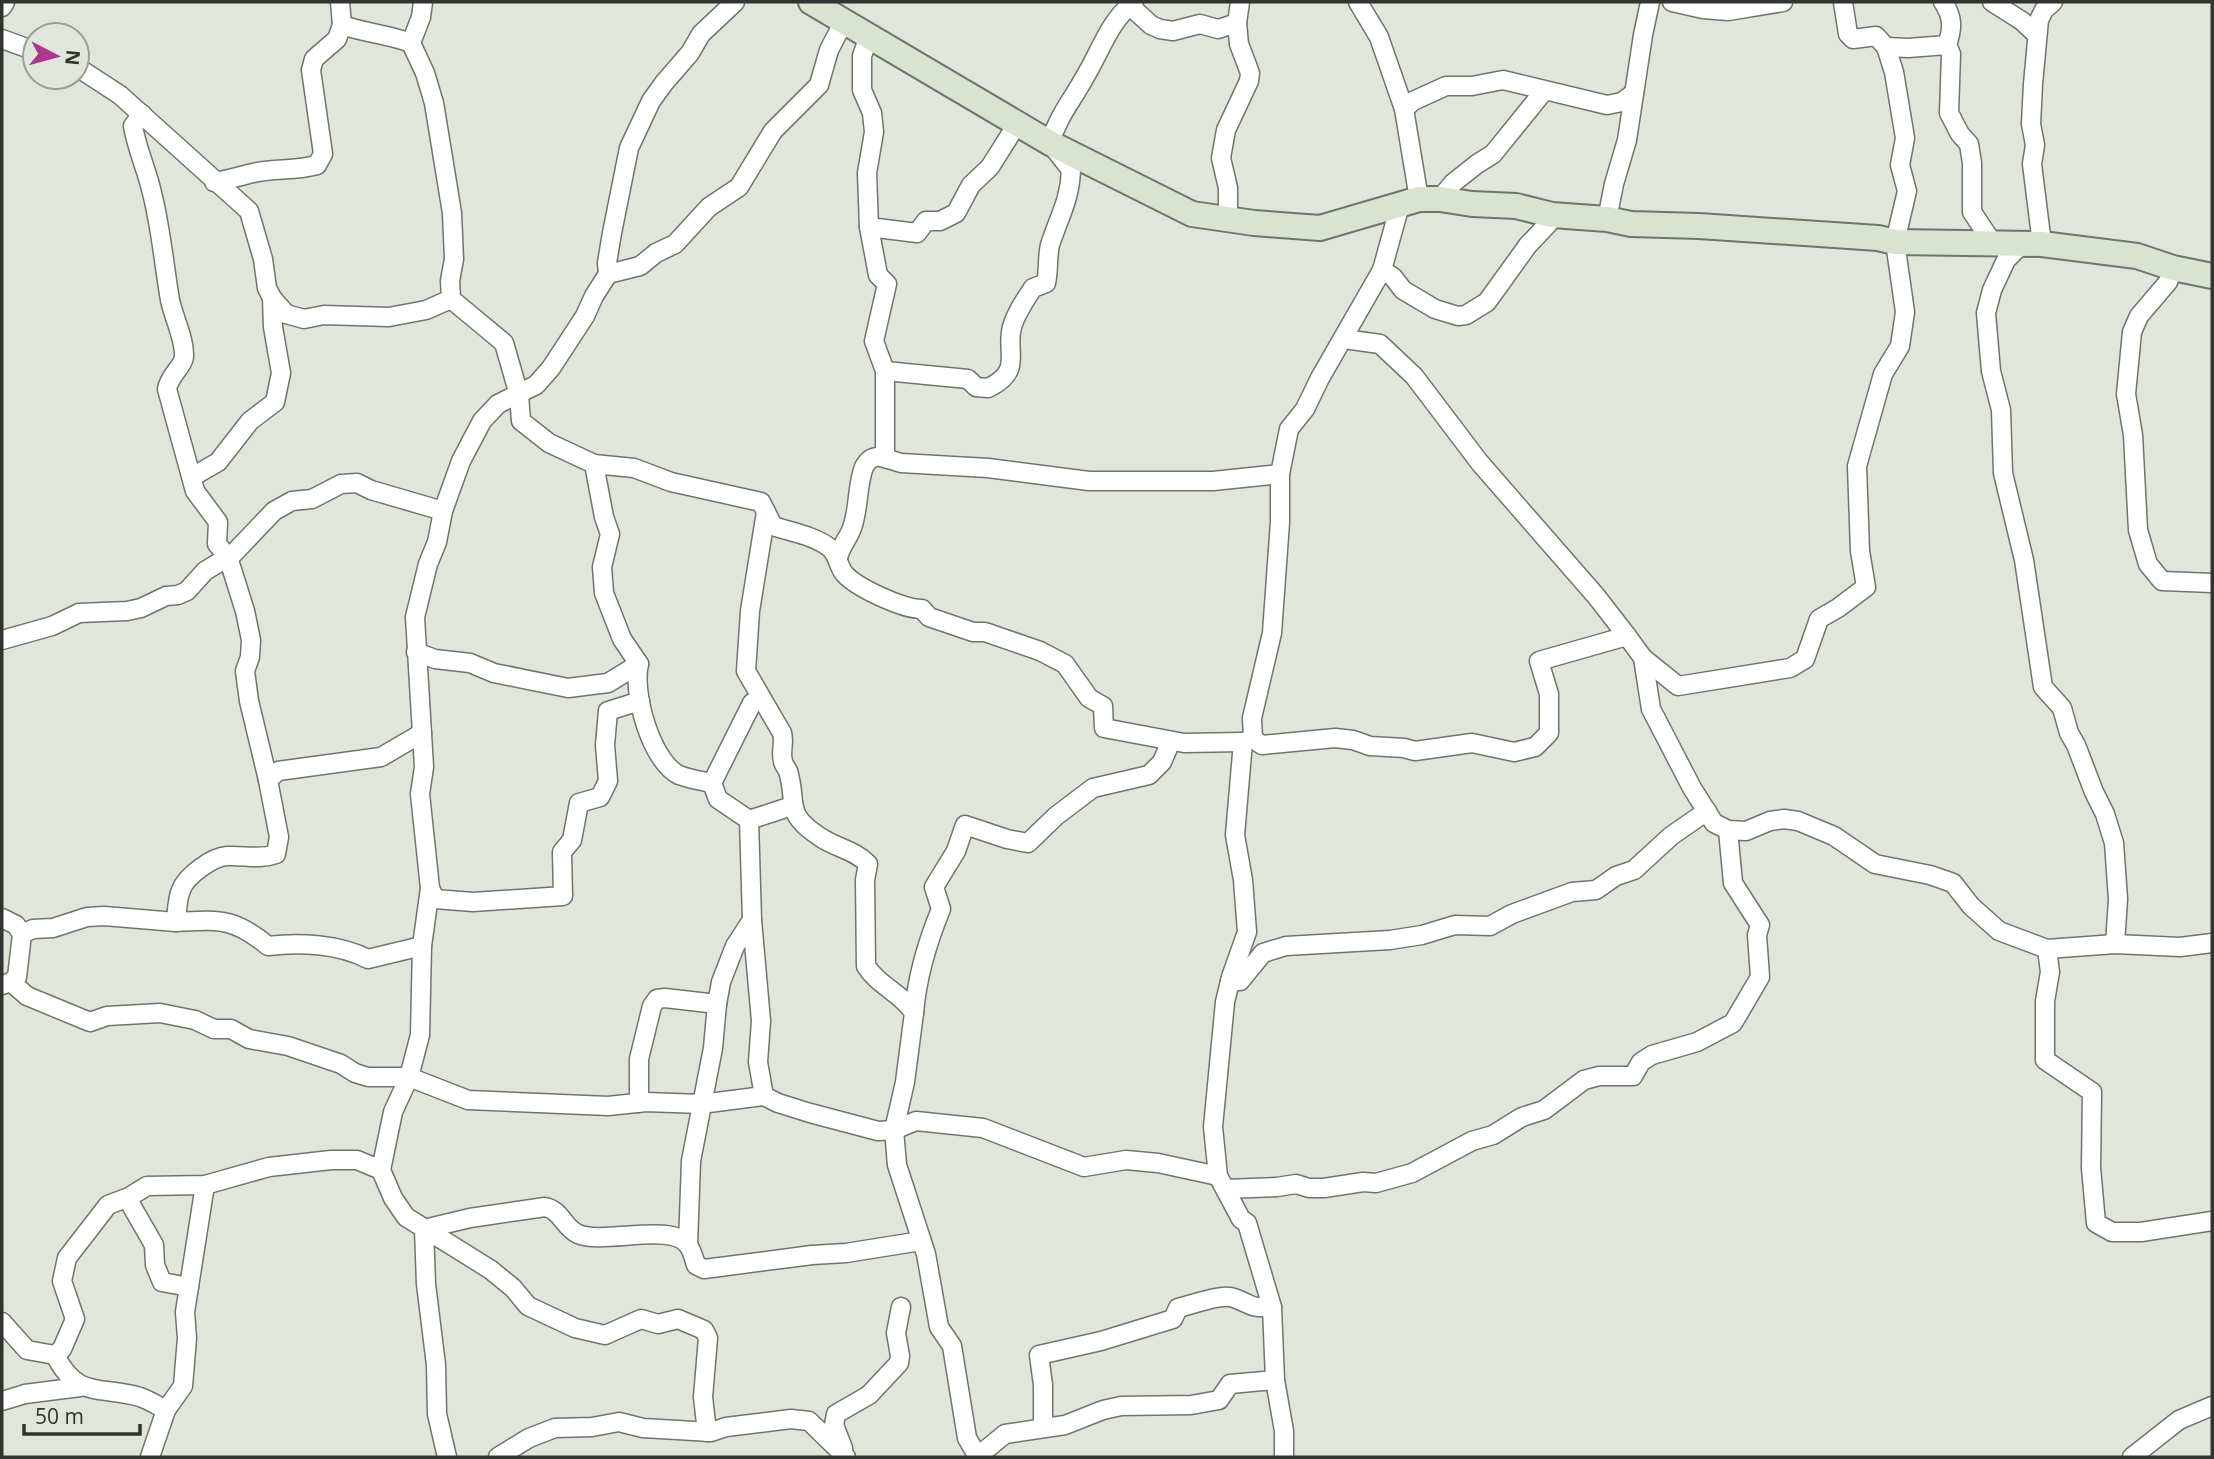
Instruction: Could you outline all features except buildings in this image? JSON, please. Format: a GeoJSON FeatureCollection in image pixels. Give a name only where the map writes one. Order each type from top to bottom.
{"type":"FeatureCollection","features":[{"type":"Feature","properties":{"kind":"street"},"geometry":{"type":"LineString","coordinates":[[2,7],[5,2]]}},
{"type":"Feature","properties":{"kind":"street"},"geometry":{"type":"LineString","coordinates":[[214,181],[317,165],[323,154],[311,70],[314,59],[337,39],[342,25],[340,2]]}},
{"type":"Feature","properties":{"kind":"street"},"geometry":{"type":"LineString","coordinates":[[411,43],[421,17],[423,2]]}},
{"type":"Feature","properties":{"kind":"street"},"geometry":{"type":"LineString","coordinates":[[707,1432],[703,1396],[708,1338],[704,1330],[678,1319],[658,1324],[641,1319],[605,1335],[575,1328],[528,1306],[513,1288],[491,1270],[406,1217],[393,1198],[382,1170],[393,1112],[409,1077],[419,1035],[422,946],[430,888],[420,794],[424,767],[415,617],[428,564],[437,542],[443,511],[461,461],[482,421],[498,404],[536,385],[551,368],[586,316],[594,296],[608,274],[612,233],[629,148],[651,101],[690,53],[701,34],[735,2]]}},
{"type":"Feature","properties":{"kind":"street"},"geometry":{"type":"LineString","coordinates":[[811,2],[1050,143],[1192,214],[1228,219],[1320,228],[1420,201],[1453,183],[1493,154],[1544,91]]}},
{"type":"Feature","properties":{"kind":"street"},"geometry":{"type":"LineString","coordinates":[[1228,219],[1228,188],[1221,158],[1226,130],[1250,73],[1239,44],[1237,23],[1240,2]]}},
{"type":"Feature","properties":{"kind":"street"},"geometry":{"type":"LineString","coordinates":[[1284,1457],[1284,1431],[1275,1380],[1272,1307],[1247,1223],[1241,1219],[1221,1182],[1213,1127],[1225,1002],[1247,932],[1243,880],[1234,835],[1252,718],[1272,634],[1280,522],[1280,474],[1289,429],[1305,409],[1420,201],[1404,109],[1379,37],[1359,2]]}},
{"type":"Feature","properties":{"kind":"street"},"geometry":{"type":"LineString","coordinates":[[1607,219],[1627,140],[1650,2]]}},
{"type":"Feature","properties":{"kind":"street"},"geometry":{"type":"LineString","coordinates":[[1672,2],[1728,11],[1783,2]]}},
{"type":"Feature","properties":{"kind":"street"},"geometry":{"type":"LineString","coordinates":[[1344,339],[1380,344],[1414,376],[1480,463],[1596,596],[1643,659],[1678,686],[1790,668],[1805,659],[1819,619],[1866,587],[1860,551],[1857,466],[1883,374],[1900,346],[1905,312],[1895,242],[1907,191],[1905,174],[1900,165],[1905,138],[1894,72],[1886,47],[1877,36],[1853,39],[1848,34],[1843,2]]}},
{"type":"Feature","properties":{"kind":"street"},"geometry":{"type":"LineString","coordinates":[[1943,2],[1951,18],[1952,29],[1947,45],[1951,54],[1949,113],[1960,134],[1969,144],[1972,163],[1972,212],[1992,242]]}},
{"type":"Feature","properties":{"kind":"street"},"geometry":{"type":"LineString","coordinates":[[1992,2],[2022,21],[2037,35]]}},
{"type":"Feature","properties":{"kind":"street"},"geometry":{"type":"LineString","coordinates":[[2033,244],[2032,164],[2035,145],[2031,124],[2037,35],[2043,10],[2053,2]]}},
{"type":"Feature","properties":{"kind":"street"},"geometry":{"type":"LineString","coordinates":[[1050,143],[1057,120],[1087,75],[1105,38],[1123,10],[1131,4],[1151,25],[1160,29],[1173,31],[1200,24],[1217,29],[1237,23]]}},
{"type":"Feature","properties":{"kind":"street"},"geometry":{"type":"LineString","coordinates":[[608,274],[640,266],[656,253],[675,244],[709,207],[739,187],[773,131],[819,85],[829,50],[843,23]]}},
{"type":"Feature","properties":{"kind":"street"},"geometry":{"type":"LineString","coordinates":[[342,25],[386,34],[411,43],[425,73],[434,103],[452,213],[454,260],[450,281],[451,299],[504,343],[519,395],[521,421],[549,443],[594,464],[635,468],[671,482],[761,502],[773,526],[805,536],[830,548],[844,573],[866,588],[908,609],[922,609],[929,617],[1040,651],[1065,664],[1089,698],[1103,706],[1104,728],[1171,741],[1225,744],[1248,740],[1262,745],[1335,738],[1370,746],[1415,751],[1472,743],[1514,752],[1535,747],[1549,733],[1549,694],[1539,661],[1627,636]]}},
{"type":"Feature","properties":{"kind":"street"},"geometry":{"type":"LineString","coordinates":[[869,36],[862,55],[862,90],[872,113],[874,132],[867,173],[869,228],[878,275],[887,284],[874,341],[885,371],[887,458]]}},
{"type":"Feature","properties":{"kind":"street"},"geometry":{"type":"LineString","coordinates":[[2,39],[21,46]]}},
{"type":"Feature","properties":{"kind":"street"},"geometry":{"type":"LineString","coordinates":[[1886,47],[1947,45]]}},
{"type":"Feature","properties":{"kind":"street"},"geometry":{"type":"LineString","coordinates":[[91,76],[120,95],[249,211],[263,259],[267,288],[286,314],[304,319],[324,315],[389,317],[426,310],[451,299]]}},
{"type":"Feature","properties":{"kind":"street"},"geometry":{"type":"LineString","coordinates":[[1404,109],[1413,101],[1446,86],[1472,86],[1503,80],[1607,105],[1622,102],[1634,93]]}},
{"type":"Feature","properties":{"kind":"street"},"geometry":{"type":"LineString","coordinates":[[142,114],[132,127],[136,148],[152,192],[170,300],[176,326],[184,343],[184,361],[169,378],[167,389],[195,491],[218,522],[217,544],[228,557],[245,611],[251,640],[250,657],[245,671],[249,701],[279,837],[276,854],[263,858],[225,856],[212,860],[186,879],[180,892],[176,922]]}},
{"type":"Feature","properties":{"kind":"street"},"geometry":{"type":"LineString","coordinates":[[869,228],[917,233],[926,221],[940,221],[956,214],[971,185],[990,167],[1017,124]]}},
{"type":"Feature","properties":{"kind":"street"},"geometry":{"type":"LineString","coordinates":[[885,371],[968,379],[976,387],[988,388],[1006,374],[1012,361],[1011,330],[1033,288],[1046,283],[1051,244],[1063,214],[1070,184],[1071,170],[1050,143]]}},
{"type":"Feature","properties":{"kind":"street"},"geometry":{"type":"LineString","coordinates":[[1420,201],[1516,206],[1552,215],[1607,219],[1631,224],[1878,238],[1895,242],[2033,244],[2137,256],[2173,268],[2212,276]]}},
{"type":"Feature","properties":{"kind":"street"},"geometry":{"type":"LineString","coordinates":[[1382,270],[1393,277],[1403,290],[1435,309],[1458,316],[1466,315],[1487,302],[1528,245],[1548,224],[1552,215]]}},
{"type":"Feature","properties":{"kind":"street"},"geometry":{"type":"LineString","coordinates":[[2033,244],[2006,260],[1992,290],[1986,313],[1991,371],[2001,410],[2003,473],[2024,560],[2043,687],[2062,708],[2069,733],[2105,814],[2114,844],[2118,899],[2115,944]]}},
{"type":"Feature","properties":{"kind":"street"},"geometry":{"type":"LineString","coordinates":[[2173,268],[2168,282],[2139,316],[2133,332],[2127,369],[2126,394],[2133,435],[2138,530],[2148,564],[2162,581],[2212,583]]}},
{"type":"Feature","properties":{"kind":"street"},"geometry":{"type":"LineString","coordinates":[[192,477],[218,462],[250,421],[275,402],[281,373],[273,327],[272,298]]}},
{"type":"Feature","properties":{"kind":"street"},"geometry":{"type":"LineString","coordinates":[[838,558],[853,527],[864,466],[878,455],[901,463],[988,468],[1089,481],[1213,481],[1280,474]]}},
{"type":"Feature","properties":{"kind":"street"},"geometry":{"type":"LineString","coordinates":[[594,464],[610,534],[603,567],[604,593],[622,639],[639,664],[637,673],[640,701],[648,735],[678,775],[712,783]]}},
{"type":"Feature","properties":{"kind":"street"},"geometry":{"type":"LineString","coordinates":[[2,640],[52,626],[79,613],[127,611],[141,608],[166,596],[178,596],[187,591],[205,571],[228,557],[251,537],[274,511],[292,501],[312,499],[341,484],[357,483],[371,490],[443,511]]}},
{"type":"Feature","properties":{"kind":"street"},"geometry":{"type":"LineString","coordinates":[[766,512],[758,552],[746,671],[782,733],[783,761],[788,771],[792,806],[802,822],[821,838],[861,856],[868,864],[865,880],[866,966],[872,976],[894,991],[914,1013]]}},
{"type":"Feature","properties":{"kind":"street"},"geometry":{"type":"LineString","coordinates":[[416,652],[435,659],[470,663],[494,673],[568,688],[608,683],[639,664]]}},
{"type":"Feature","properties":{"kind":"street"},"geometry":{"type":"LineString","coordinates":[[1643,659],[1651,709],[1714,823],[1728,830],[1746,831],[1770,821],[1784,819],[1798,821],[1834,836],[1875,864],[1930,875],[1953,883],[1971,906],[1999,931],[2047,949],[2115,944],[2180,947],[2212,943]]}},
{"type":"Feature","properties":{"kind":"street"},"geometry":{"type":"LineString","coordinates":[[749,820],[718,799],[712,783],[752,703],[761,698]]}},
{"type":"Feature","properties":{"kind":"street"},"geometry":{"type":"LineString","coordinates":[[430,888],[435,899],[473,902],[563,896],[562,852],[572,840],[579,803],[600,797],[608,781],[608,711],[640,701]]}},
{"type":"Feature","properties":{"kind":"street"},"geometry":{"type":"LineString","coordinates":[[268,780],[278,771],[381,757],[422,733]]}},
{"type":"Feature","properties":{"kind":"street"},"geometry":{"type":"LineString","coordinates":[[1171,741],[1162,762],[1149,775],[1093,788],[1056,816],[1028,843],[965,825],[956,851],[934,887],[941,909],[919,970],[905,1083],[894,1130],[897,1165],[926,1254],[939,1328],[952,1346],[967,1438],[977,1457],[1005,1434],[1065,1425],[1121,1406],[1171,1406],[1219,1400],[1230,1384],[1275,1380]]}},
{"type":"Feature","properties":{"kind":"street"},"geometry":{"type":"LineString","coordinates":[[749,820],[792,806]]}},
{"type":"Feature","properties":{"kind":"street"},"geometry":{"type":"LineString","coordinates":[[1230,981],[1240,981],[1263,953],[1286,946],[1390,940],[1422,935],[1455,925],[1490,926],[1512,914],[1572,892],[1596,890],[1616,876],[1634,870],[1671,836],[1707,811]]}},
{"type":"Feature","properties":{"kind":"street"},"geometry":{"type":"LineString","coordinates":[[749,820],[752,920],[761,1021],[758,1062],[764,1096]]}},
{"type":"Feature","properties":{"kind":"street"},"geometry":{"type":"LineString","coordinates":[[2,918],[16,925],[22,934],[18,977],[6,984],[27,996],[90,1022],[107,1016],[160,1013],[195,1020],[214,1029],[231,1029],[249,1039],[288,1046],[341,1063],[355,1073],[368,1077],[409,1077],[468,1100],[608,1106],[639,1103],[701,1104],[764,1096],[803,1111],[878,1131],[894,1130],[916,1121],[983,1128],[1084,1167],[1126,1160],[1158,1163],[1221,1182],[1277,1187],[1296,1184],[1309,1188],[1324,1188],[1363,1182],[1376,1183],[1412,1172],[1472,1141],[1493,1135],[1522,1117],[1544,1110],[1584,1080],[1599,1076],[1633,1076],[1641,1062],[1653,1055],[1697,1042],[1733,1023],[1760,977],[1757,935],[1760,925],[1733,883],[1728,830]]}},
{"type":"Feature","properties":{"kind":"street"},"geometry":{"type":"LineString","coordinates":[[22,934],[87,917],[104,916],[176,922],[222,920],[248,930],[268,946],[307,945],[353,952],[368,960],[422,946]]}},
{"type":"Feature","properties":{"kind":"street"},"geometry":{"type":"LineString","coordinates":[[752,920],[735,946],[722,982],[713,1048],[691,1161],[688,1244],[696,1265],[704,1269],[846,1253],[921,1241]]}},
{"type":"Feature","properties":{"kind":"street"},"geometry":{"type":"LineString","coordinates":[[2047,949],[2050,972],[2045,1000],[2045,1060],[2092,1092],[2091,1168],[2096,1223],[2112,1232],[2141,1233],[2212,1221]]}},
{"type":"Feature","properties":{"kind":"street"},"geometry":{"type":"LineString","coordinates":[[639,1103],[639,1059],[652,1006],[657,999],[717,1004]]}},
{"type":"Feature","properties":{"kind":"street"},"geometry":{"type":"LineString","coordinates":[[55,1355],[62,1349],[75,1319],[62,1280],[67,1258],[108,1205],[147,1186],[205,1185],[269,1167],[357,1160],[382,1170]]}},
{"type":"Feature","properties":{"kind":"street"},"geometry":{"type":"LineString","coordinates":[[150,1457],[166,1410],[183,1386],[187,1338],[185,1312],[205,1185]]}},
{"type":"Feature","properties":{"kind":"street"},"geometry":{"type":"LineString","coordinates":[[127,1198],[154,1245],[155,1265],[162,1282],[189,1287]]}},
{"type":"Feature","properties":{"kind":"street"},"geometry":{"type":"LineString","coordinates":[[424,1229],[470,1217],[545,1207],[554,1210],[580,1235],[675,1236],[688,1244]]}},
{"type":"Feature","properties":{"kind":"street"},"geometry":{"type":"LineString","coordinates":[[424,1229],[426,1284],[436,1365],[437,1414],[447,1457]]}},
{"type":"Feature","properties":{"kind":"street"},"geometry":{"type":"LineString","coordinates":[[1042,1427],[1043,1385],[1039,1355],[1101,1341],[1173,1319],[1178,1308],[1214,1299],[1233,1297],[1252,1308],[1272,1307]]}},
{"type":"Feature","properties":{"kind":"street"},"geometry":{"type":"LineString","coordinates":[[847,1457],[834,1425],[836,1414],[869,1395],[899,1363],[896,1333],[901,1307]]}},
{"type":"Feature","properties":{"kind":"street"},"geometry":{"type":"LineString","coordinates":[[2,1322],[27,1350],[55,1355],[68,1377],[80,1387]]}},
{"type":"Feature","properties":{"kind":"street"},"geometry":{"type":"LineString","coordinates":[[2,1401],[26,1394],[80,1387],[142,1398],[166,1410]]}},
{"type":"Feature","properties":{"kind":"street"},"geometry":{"type":"LineString","coordinates":[[2132,1457],[2179,1420],[2212,1406]]}},
{"type":"Feature","properties":{"kind":"street"},"geometry":{"type":"LineString","coordinates":[[498,1457],[529,1438],[555,1428],[592,1427],[619,1422],[643,1428],[707,1432],[792,1419],[809,1421],[847,1457]]}}]}
